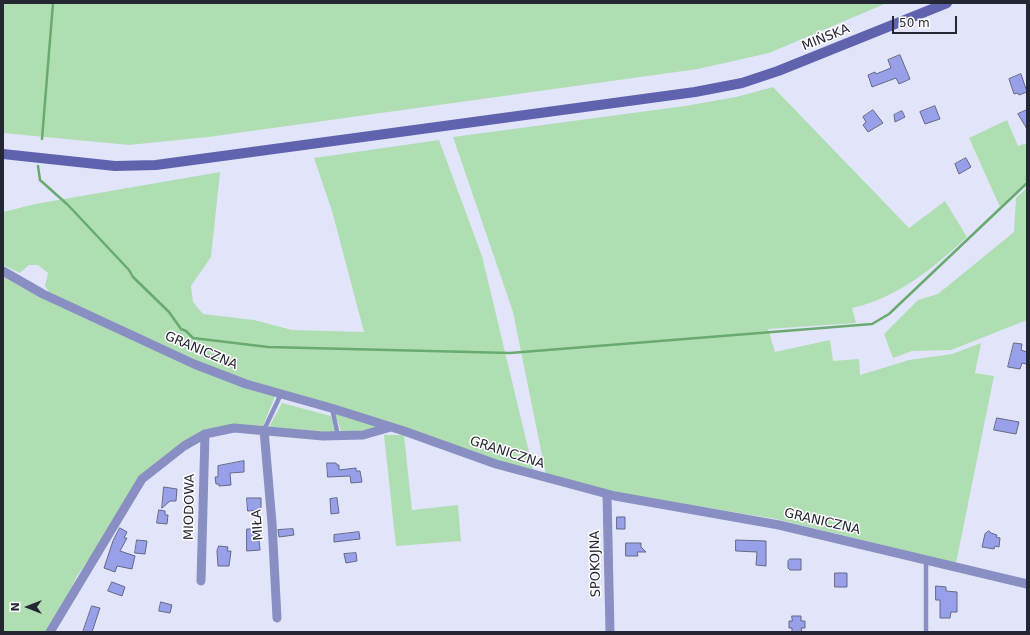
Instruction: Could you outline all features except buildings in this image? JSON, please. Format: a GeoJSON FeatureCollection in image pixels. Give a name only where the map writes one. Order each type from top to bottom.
{"type":"FeatureCollection","features":[{"type":"Feature","properties":{"kind":"main road","name":"MIŃSKA"},"geometry":{"type":"LineString","coordinates":[[3,154],[109,166],[156,165],[713,89],[742,83],[778,71],[947,3]]}},
{"type":"Feature","properties":{"kind":"street","name":"GRANICZNA"},"geometry":{"type":"LineString","coordinates":[[3,271],[43,294],[194,364],[246,384],[332,408],[496,464],[608,494],[779,525],[1027,584]]}},
{"type":"Feature","properties":{"kind":"street"},"geometry":{"type":"LineString","coordinates":[[50,632],[142,480],[184,446],[205,434],[234,428],[302,435],[338,436],[363,435],[391,428]]}},
{"type":"Feature","properties":{"kind":"street","name":"MIŁA"},"geometry":{"type":"LineString","coordinates":[[264,430],[272,523],[276,618]]}},
{"type":"Feature","properties":{"kind":"street","name":"MIODOWA"},"geometry":{"type":"LineString","coordinates":[[201,581],[205,434]]}},
{"type":"Feature","properties":{"kind":"street","name":"SPOKOJNA"},"geometry":{"type":"LineString","coordinates":[[608,494],[610,632]]}},
{"type":"Feature","properties":{"kind":"lane"},"geometry":{"type":"LineString","coordinates":[[264,430],[282,394]]}},
{"type":"Feature","properties":{"kind":"lane"},"geometry":{"type":"LineString","coordinates":[[332,408],[338,436]]}},
{"type":"Feature","properties":{"kind":"lane"},"geometry":{"type":"LineString","coordinates":[[926,560],[926,632]]}},
{"type":"Feature","properties":{"kind":"green space"},"geometry":{"type":"Polygon","coordinates":[[[3,3],[887,3],[769,53],[698,69],[208,137],[129,145],[3,133],[3,3]]]}},
{"type":"Feature","properties":{"kind":"green space"},"geometry":{"type":"Polygon","coordinates":[[[773,87],[909,228],[945,201],[967,237],[941,260],[900,289],[885,297],[852,308],[856,323],[768,329],[775,352],[830,340],[833,361],[859,359],[860,375],[909,360],[952,354],[981,343],[975,373],[994,376],[956,563],[776,519],[610,492],[546,475],[513,312],[453,137],[685,106],[736,97],[773,87]]]}},
{"type":"Feature","properties":{"kind":"green space"},"geometry":{"type":"Polygon","coordinates":[[[1007,120],[1018,146],[1027,143],[1027,181],[1000,207],[969,138],[1007,120]]]}},
{"type":"Feature","properties":{"kind":"green space"},"geometry":{"type":"Polygon","coordinates":[[[439,140],[482,256],[534,473],[223,372],[168,349],[51,295],[45,286],[48,273],[38,265],[29,265],[20,273],[3,265],[3,212],[35,204],[220,172],[211,257],[191,286],[193,302],[203,314],[254,320],[292,330],[364,332],[332,211],[314,158],[439,140]]]}},
{"type":"Feature","properties":{"kind":"green space"},"geometry":{"type":"Polygon","coordinates":[[[1027,188],[1027,320],[951,350],[912,351],[893,358],[884,334],[918,300],[938,294],[1014,232],[1016,198],[1027,188]]]}},
{"type":"Feature","properties":{"kind":"green space"},"geometry":{"type":"Polygon","coordinates":[[[3,272],[51,301],[275,396],[263,426],[215,428],[159,460],[77,576],[68,595],[45,632],[3,632],[3,272]]]}},
{"type":"Feature","properties":{"kind":"green space"},"geometry":{"type":"Polygon","coordinates":[[[282,403],[331,416],[335,433],[269,427],[282,403]]]}},
{"type":"Feature","properties":{"kind":"green space"},"geometry":{"type":"Polygon","coordinates":[[[334,410],[377,426],[376,430],[341,432],[334,410]]]}},
{"type":"Feature","properties":{"kind":"green space"},"geometry":{"type":"Polygon","coordinates":[[[384,435],[404,435],[412,510],[458,505],[461,541],[396,546],[384,435]]]}},
{"type":"Feature","properties":{"kind":"waterway"},"geometry":{"type":"LineString","coordinates":[[42,139],[53,3]]}},
{"type":"Feature","properties":{"kind":"waterway"},"geometry":{"type":"LineString","coordinates":[[38,166],[40,180],[68,205],[129,270],[133,277],[169,312],[181,329],[186,331],[193,338],[268,347],[510,353],[872,324],[889,314],[1027,183]]}}]}
